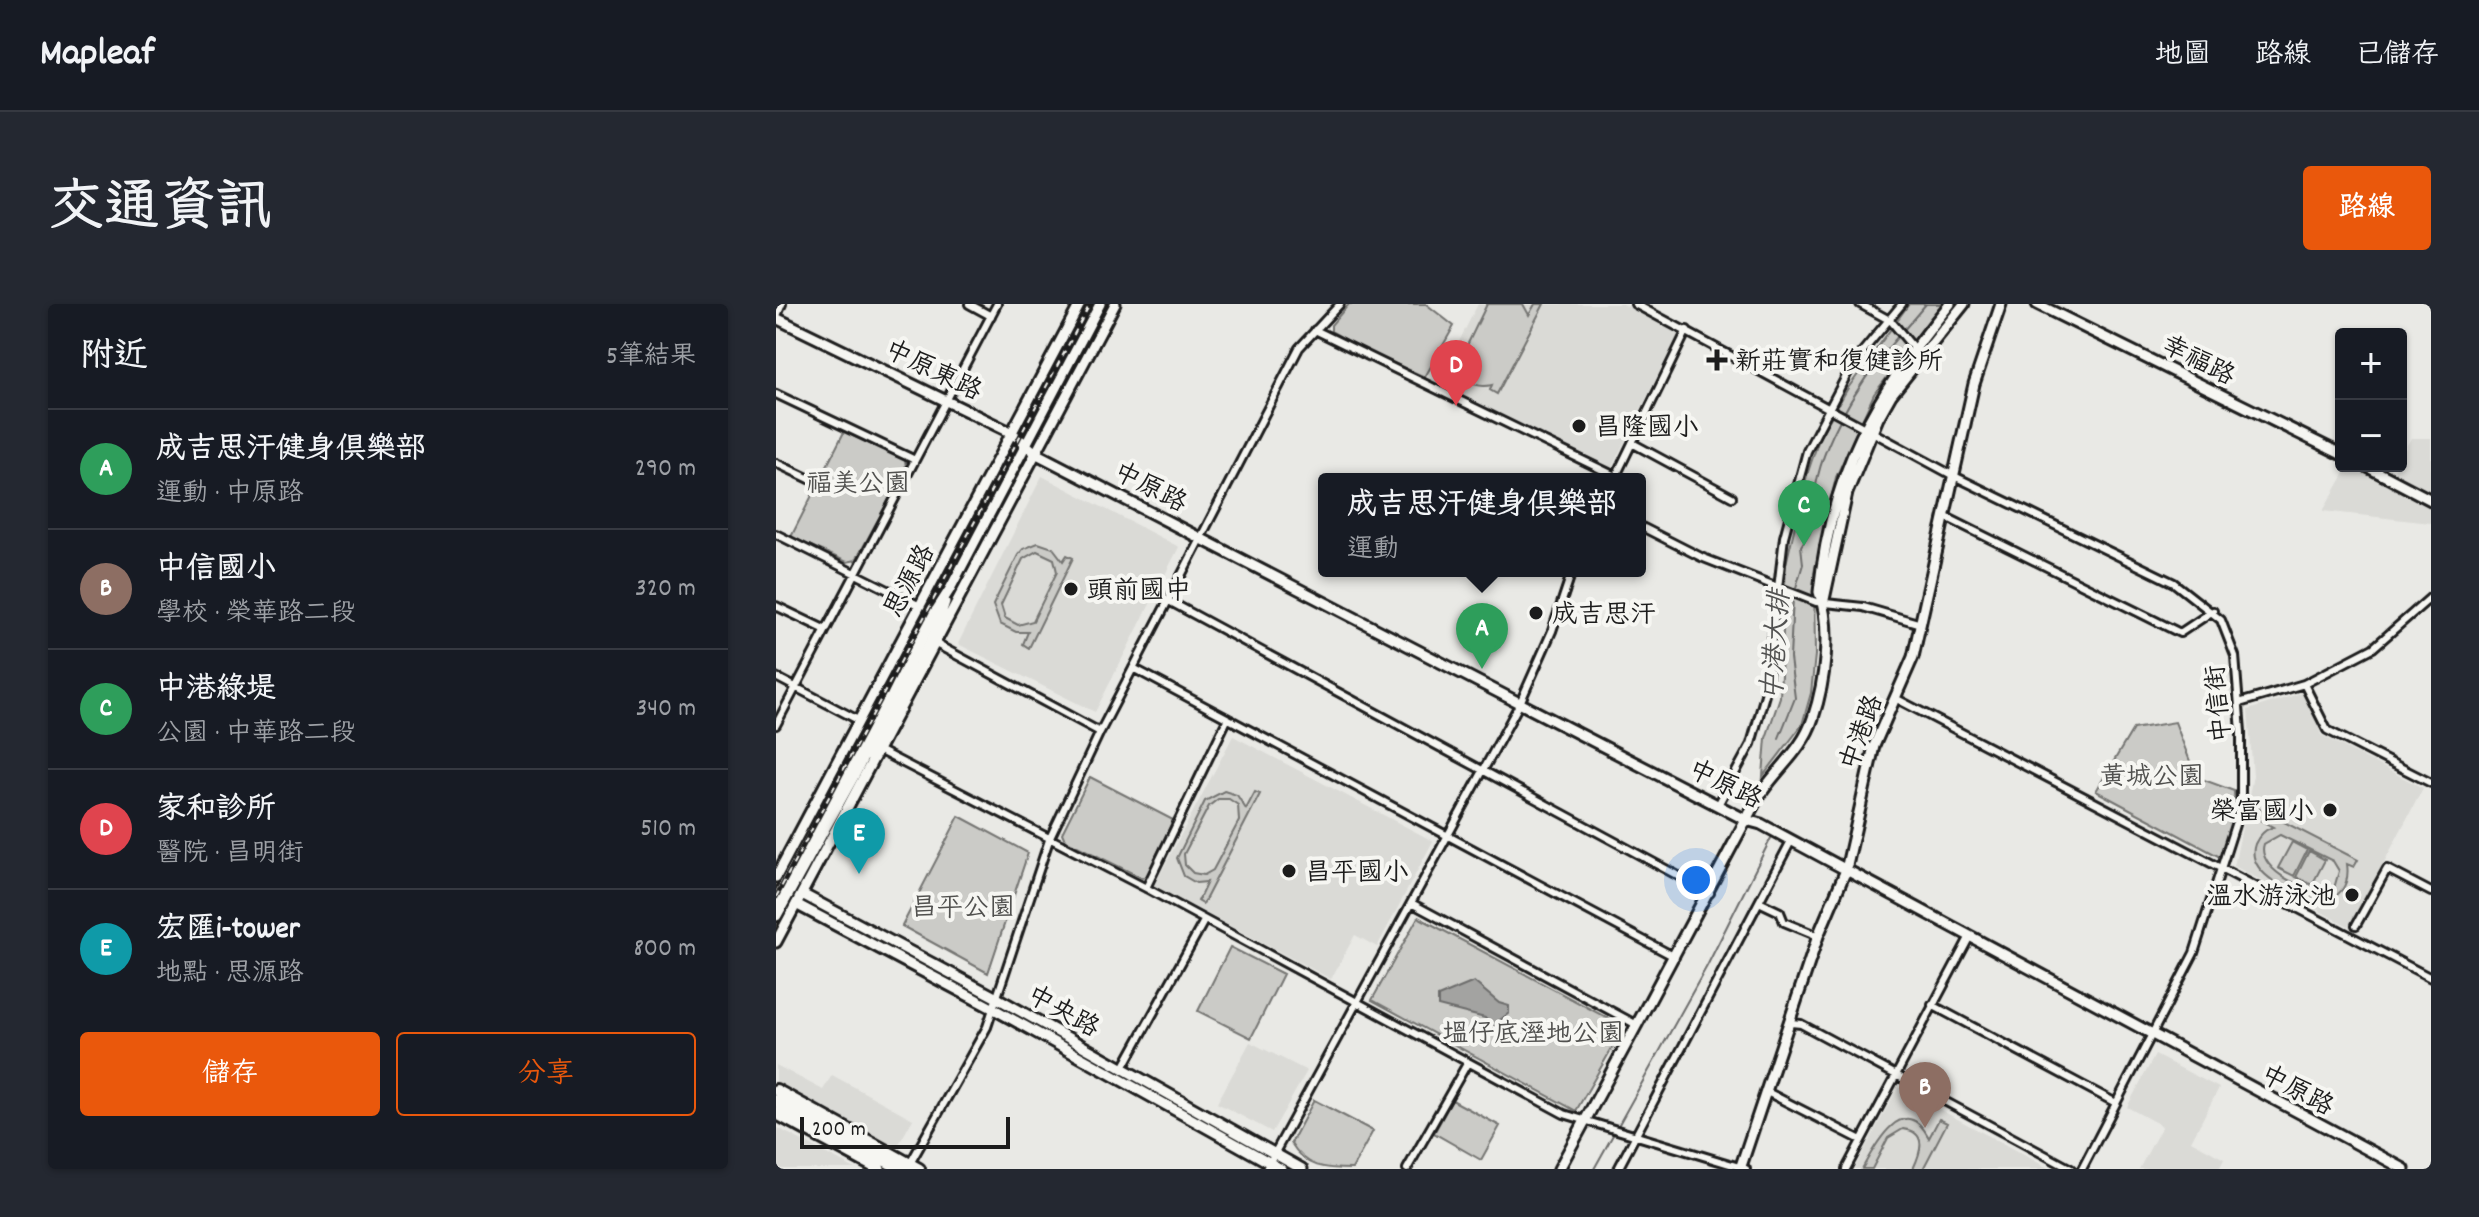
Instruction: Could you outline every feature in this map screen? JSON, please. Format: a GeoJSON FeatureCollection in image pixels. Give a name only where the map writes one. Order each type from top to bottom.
{"type":"FeatureCollection","features":[{"type":"Feature","properties":{"kind":"highway"},"geometry":{"type":"LineString","coordinates":[[776,915],[855,772],[934,613]]}},
{"type":"Feature","properties":{"kind":"highway"},"geometry":{"type":"LineString","coordinates":[[776,1101],[909,1168]]}},
{"type":"Feature","properties":{"kind":"highway"},"geometry":{"type":"LineString","coordinates":[[776,1112],[879,1169]]}},
{"type":"Feature","properties":{"kind":"main road"},"geometry":{"type":"LineString","coordinates":[[776,1090],[909,1168]]}},
{"type":"Feature","properties":{"kind":"main road"},"geometry":{"type":"LineString","coordinates":[[776,1112],[869,1169]]}},
{"type":"Feature","properties":{"kind":"main road"},"geometry":{"type":"LineString","coordinates":[[776,1112],[891,1169]]}},
{"type":"Feature","properties":{"kind":"street"},"geometry":{"type":"LineString","coordinates":[[776,318],[782,304]]}},
{"type":"Feature","properties":{"kind":"street"},"geometry":{"type":"LineString","coordinates":[[969,304],[991,316]]}},
{"type":"Feature","properties":{"kind":"street"},"geometry":{"type":"LineString","coordinates":[[776,725],[997,304]]}},
{"type":"Feature","properties":{"kind":"street","name":"思源路"},"geometry":{"type":"LineString","coordinates":[[776,877],[1080,304]]}},
{"type":"Feature","properties":{"kind":"street","name":"思源路"},"geometry":{"type":"LineString","coordinates":[[776,900],[950,589],[1100,304]]}},
{"type":"Feature","properties":{"kind":"street","name":"思源路"},"geometry":{"type":"LineString","coordinates":[[776,942],[1115,304]]}},
{"type":"Feature","properties":{"kind":"street"},"geometry":{"type":"LineString","coordinates":[[909,1168],[994,1009],[1049,840],[1100,732],[1299,348],[1340,304]]}},
{"type":"Feature","properties":{"kind":"street","name":"中信街"},"geometry":{"type":"LineString","coordinates":[[1635,304],[1952,475],[2174,583],[2221,620],[2235,656],[2241,806],[2194,953],[2082,1169]]}},
{"type":"Feature","properties":{"kind":"street"},"geometry":{"type":"LineString","coordinates":[[1860,304],[1892,323],[1916,349]]}},
{"type":"Feature","properties":{"kind":"street"},"geometry":{"type":"LineString","coordinates":[[1718,805],[1751,744],[1760,717],[1775,642],[1784,537],[1803,465],[1828,408],[1853,363],[1892,323],[1902,304]]}},
{"type":"Feature","properties":{"kind":"street"},"geometry":{"type":"LineString","coordinates":[[1559,1169],[1710,893],[1758,798],[1788,762],[1814,717],[1824,661],[1820,603],[1844,505],[1868,430],[1916,349],[1950,304]]}},
{"type":"Feature","properties":{"kind":"street"},"geometry":{"type":"LineString","coordinates":[[1916,349],[1964,304]]}},
{"type":"Feature","properties":{"kind":"street","name":"中港路"},"geometry":{"type":"LineString","coordinates":[[1742,1168],[1818,936],[1846,870],[1874,746],[1913,657],[1974,384],[2001,304]]}},
{"type":"Feature","properties":{"kind":"street","name":"幸福路"},"geometry":{"type":"LineString","coordinates":[[2037,304],[2335,451]]}},
{"type":"Feature","properties":{"kind":"street","name":"中原東路"},"geometry":{"type":"LineString","coordinates":[[776,318],[947,399],[1012,433],[1026,444]]}},
{"type":"Feature","properties":{"kind":"street"},"geometry":{"type":"LineString","coordinates":[[1315,330],[1605,473]]}},
{"type":"Feature","properties":{"kind":"street"},"geometry":{"type":"LineString","coordinates":[[1617,473],[1687,330]]}},
{"type":"Feature","properties":{"kind":"street"},"geometry":{"type":"LineString","coordinates":[[776,394],[915,460]]}},
{"type":"Feature","properties":{"kind":"street"},"geometry":{"type":"LineString","coordinates":[[1632,443],[1732,497]]}},
{"type":"Feature","properties":{"kind":"street","name":"中原路"},"geometry":{"type":"LineString","coordinates":[[1026,444],[1037,454],[1746,820],[1761,824],[2404,1169]]}},
{"type":"Feature","properties":{"kind":"street"},"geometry":{"type":"LineString","coordinates":[[776,463],[816,482]]}},
{"type":"Feature","properties":{"kind":"street"},"geometry":{"type":"LineString","coordinates":[[2377,472],[2431,500]]}},
{"type":"Feature","properties":{"kind":"street"},"geometry":{"type":"LineString","coordinates":[[1944,516],[2180,633],[2213,611]]}},
{"type":"Feature","properties":{"kind":"street"},"geometry":{"type":"LineString","coordinates":[[1646,529],[1701,557],[1820,603],[1863,607],[1921,624]]}},
{"type":"Feature","properties":{"kind":"street"},"geometry":{"type":"LineString","coordinates":[[776,534],[920,606]]}},
{"type":"Feature","properties":{"kind":"street"},"geometry":{"type":"LineString","coordinates":[[938,572],[963,565]]}},
{"type":"Feature","properties":{"kind":"street"},"geometry":{"type":"LineString","coordinates":[[1270,1162],[1450,837],[1520,703],[1552,631],[1570,577]]}},
{"type":"Feature","properties":{"kind":"street","name":"思源路"},"geometry":{"type":"LineString","coordinates":[[865,773],[875,745],[934,634],[950,589]]}},
{"type":"Feature","properties":{"kind":"street"},"geometry":{"type":"LineString","coordinates":[[2239,703],[2304,684],[2373,648],[2431,597]]}},
{"type":"Feature","properties":{"kind":"street"},"geometry":{"type":"LineString","coordinates":[[1169,601],[1710,893]]}},
{"type":"Feature","properties":{"kind":"street"},"geometry":{"type":"LineString","coordinates":[[776,606],[826,630]]}},
{"type":"Feature","properties":{"kind":"street"},"geometry":{"type":"LineString","coordinates":[[936,644],[1100,732]]}},
{"type":"Feature","properties":{"kind":"street"},"geometry":{"type":"LineString","coordinates":[[1133,668],[1675,957]]}},
{"type":"Feature","properties":{"kind":"street"},"geometry":{"type":"LineString","coordinates":[[776,677],[858,720]]}},
{"type":"Feature","properties":{"kind":"street"},"geometry":{"type":"LineString","coordinates":[[2304,684],[2327,730],[2431,783]]}},
{"type":"Feature","properties":{"kind":"street"},"geometry":{"type":"LineString","coordinates":[[1895,698],[2431,978]]}},
{"type":"Feature","properties":{"kind":"street"},"geometry":{"type":"LineString","coordinates":[[1146,888],[1227,720]]}},
{"type":"Feature","properties":{"kind":"street"},"geometry":{"type":"LineString","coordinates":[[880,751],[1146,888],[1564,1114],[1634,1138],[1742,1168]]}},
{"type":"Feature","properties":{"kind":"street"},"geometry":{"type":"LineString","coordinates":[[1618,1169],[1789,839]]}},
{"type":"Feature","properties":{"kind":"street"},"geometry":{"type":"LineString","coordinates":[[2356,925],[2387,869],[2431,892]]}},
{"type":"Feature","properties":{"kind":"street","name":"中央路"},"geometry":{"type":"LineString","coordinates":[[802,894],[1123,1068],[1281,1169]]}},
{"type":"Feature","properties":{"kind":"street"},"geometry":{"type":"LineString","coordinates":[[1759,902],[1780,912],[1784,922],[1818,936]]}},
{"type":"Feature","properties":{"kind":"street","name":"中央路"},"geometry":{"type":"LineString","coordinates":[[796,904],[994,1009],[1270,1162],[1302,1169]]}},
{"type":"Feature","properties":{"kind":"street"},"geometry":{"type":"LineString","coordinates":[[1413,904],[1637,1025]]}},
{"type":"Feature","properties":{"kind":"street"},"geometry":{"type":"LineString","coordinates":[[1123,1068],[1204,921]]}},
{"type":"Feature","properties":{"kind":"street"},"geometry":{"type":"LineString","coordinates":[[1846,1169],[1969,938]]}},
{"type":"Feature","properties":{"kind":"street"},"geometry":{"type":"LineString","coordinates":[[1932,1005],[2116,1103]]}},
{"type":"Feature","properties":{"kind":"street"},"geometry":{"type":"LineString","coordinates":[[1791,1023],[1801,1024],[2071,1169]]}},
{"type":"Feature","properties":{"kind":"street"},"geometry":{"type":"LineString","coordinates":[[1407,1169],[1468,1062]]}},
{"type":"Feature","properties":{"kind":"street"},"geometry":{"type":"LineString","coordinates":[[1767,1092],[1861,1140]]}},
{"type":"Feature","properties":{"kind":"shaded area","name":"昌隆國小"},"geometry":{"type":"Polygon","coordinates":[[[1478,304],[1623,304],[1679,333],[1611,469],[1438,383],[1478,304]]]}},
{"type":"Feature","properties":{"kind":"shaded area"},"geometry":{"type":"Polygon","coordinates":[[[2411,438],[2431,438],[2431,493],[2392,474],[2407,472],[2407,446],[2411,438]]]}},
{"type":"Feature","properties":{"kind":"shaded area"},"geometry":{"type":"Polygon","coordinates":[[[2346,472],[2362,472],[2431,504],[2431,523],[2323,511],[2346,472]]]}},
{"type":"Feature","properties":{"kind":"shaded area","name":"頭前國中"},"geometry":{"type":"Polygon","coordinates":[[[1042,476],[1179,547],[1095,712],[958,644],[1042,476]]]}},
{"type":"Feature","properties":{"kind":"shaded area","name":"榮富國小"},"geometry":{"type":"Polygon","coordinates":[[[2307,691],[2321,735],[2423,788],[2350,927],[2234,866],[2253,776],[2248,710],[2307,691]]]}},
{"type":"Feature","properties":{"kind":"shaded area","name":"昌平國小"},"geometry":{"type":"Polygon","coordinates":[[[1233,736],[1433,841],[1377,947],[1355,935],[1331,979],[1154,886],[1233,736]]]}},
{"type":"Feature","properties":{"kind":"shaded area"},"geometry":{"type":"Polygon","coordinates":[[[1474,982],[1499,1003],[1509,1006],[1509,1013],[1499,1021],[1501,1030],[1498,1037],[1485,1018],[1438,1006],[1438,997],[1474,982]]]}},
{"type":"Feature","properties":{"kind":"shaded area"},"geometry":{"type":"Polygon","coordinates":[[[1250,1042],[1307,1071],[1272,1132],[1217,1103],[1250,1042]]]}},
{"type":"Feature","properties":{"kind":"shaded area"},"geometry":{"type":"Polygon","coordinates":[[[2155,1055],[2219,1088],[2191,1141],[2224,1159],[2219,1169],[2139,1169],[2162,1126],[2127,1107],[2155,1055]]]}},
{"type":"Feature","properties":{"kind":"shaded area"},"geometry":{"type":"Polygon","coordinates":[[[776,1065],[823,1090],[832,1075],[913,1119],[895,1151],[776,1086],[776,1065]]]}},
{"type":"Feature","properties":{"kind":"shaded area"},"geometry":{"type":"Polygon","coordinates":[[[1898,1087],[2050,1169],[1854,1169],[1898,1087]]]}},
{"type":"Feature","properties":{"kind":"shaded area"},"geometry":{"type":"Polygon","coordinates":[[[776,1127],[855,1169],[776,1169],[776,1127]]]}},
{"type":"Feature","properties":{"kind":"green space"},"geometry":{"type":"Polygon","coordinates":[[[1349,304],[1426,304],[1454,326],[1425,377],[1366,351],[1331,331],[1331,325],[1349,304]]]}},
{"type":"Feature","properties":{"kind":"green space"},"geometry":{"type":"Polygon","coordinates":[[[1487,304],[1523,304],[1529,315],[1535,304],[1544,304],[1497,394],[1490,390],[1492,385],[1480,386],[1470,382],[1459,362],[1487,304]]]}},
{"type":"Feature","properties":{"kind":"green space"},"geometry":{"type":"Polygon","coordinates":[[[1909,304],[1944,304],[1874,394],[1836,477],[1814,573],[1815,655],[1811,693],[1802,725],[1763,776],[1766,738],[1780,697],[1786,564],[1807,475],[1820,436],[1848,388],[1909,304]]]}},
{"type":"Feature","properties":{"kind":"green space","name":"福美公園"},"geometry":{"type":"Polygon","coordinates":[[[844,432],[905,460],[906,468],[856,560],[847,562],[791,537],[844,432]]]}},
{"type":"Feature","properties":{"kind":"green space"},"geometry":{"type":"Polygon","coordinates":[[[1038,543],[1053,548],[1063,561],[1067,555],[1073,558],[1029,648],[1023,644],[1028,632],[1016,632],[1000,624],[993,605],[1023,549],[1038,543]],[[1037,551],[1023,559],[1001,605],[1005,618],[1018,625],[1033,621],[1057,572],[1054,559],[1037,551]]]}},
{"type":"Feature","properties":{"kind":"green space","name":"黃城公園"},"geometry":{"type":"Polygon","coordinates":[[[2175,722],[2196,777],[2234,791],[2235,812],[2220,857],[2096,791],[2133,729],[2175,722]]]}},
{"type":"Feature","properties":{"kind":"green space"},"geometry":{"type":"Polygon","coordinates":[[[1090,777],[1173,820],[1147,876],[1142,878],[1065,840],[1062,833],[1090,777]]]}},
{"type":"Feature","properties":{"kind":"green space"},"geometry":{"type":"Polygon","coordinates":[[[1224,791],[1237,795],[1246,809],[1255,792],[1260,794],[1203,904],[1198,901],[1207,882],[1196,883],[1184,876],[1177,858],[1205,801],[1224,791]],[[1218,799],[1209,806],[1184,854],[1185,865],[1193,873],[1204,875],[1213,870],[1239,821],[1238,805],[1229,799],[1218,799]]]}},
{"type":"Feature","properties":{"kind":"green space"},"geometry":{"type":"Polygon","coordinates":[[[2257,808],[2358,860],[2354,867],[2347,864],[2347,878],[2342,890],[2332,898],[2318,901],[2285,888],[2264,874],[2254,855],[2255,844],[2262,833],[2273,827],[2253,816],[2257,808]],[[2280,835],[2264,844],[2264,854],[2277,873],[2314,890],[2334,888],[2339,871],[2333,861],[2280,835]]]}},
{"type":"Feature","properties":{"kind":"green space","name":"昌平公園"},"geometry":{"type":"Polygon","coordinates":[[[959,816],[1028,853],[988,973],[902,926],[959,816]]]}},
{"type":"Feature","properties":{"kind":"green space"},"geometry":{"type":"Polygon","coordinates":[[[2292,842],[2307,850],[2294,876],[2278,868],[2292,842]]]}},
{"type":"Feature","properties":{"kind":"green space"},"geometry":{"type":"Polygon","coordinates":[[[2309,851],[2325,860],[2312,885],[2296,877],[2309,851]]]}},
{"type":"Feature","properties":{"kind":"green space","name":"塭仔底溼地公園"},"geometry":{"type":"Polygon","coordinates":[[[1418,917],[1624,1027],[1576,1111],[1372,1000],[1418,917]]]}},
{"type":"Feature","properties":{"kind":"green space"},"geometry":{"type":"Polygon","coordinates":[[[1230,947],[1283,974],[1251,1038],[1198,1011],[1230,947]]]}},
{"type":"Feature","properties":{"kind":"green space"},"geometry":{"type":"Polygon","coordinates":[[[1314,1100],[1373,1131],[1352,1169],[1317,1165],[1303,1158],[1291,1143],[1314,1100]]]}},
{"type":"Feature","properties":{"kind":"green space"},"geometry":{"type":"Polygon","coordinates":[[[1452,1100],[1500,1126],[1481,1160],[1434,1133],[1452,1100]]]}},
{"type":"Feature","properties":{"kind":"green space"},"geometry":{"type":"Polygon","coordinates":[[[1910,1119],[1919,1124],[1929,1138],[1939,1119],[1947,1123],[1923,1169],[1913,1169],[1920,1150],[1919,1138],[1903,1129],[1888,1138],[1872,1169],[1862,1169],[1882,1137],[1900,1120],[1910,1119]]]}},
{"type":"Feature","properties":{"kind":"waterway","name":"中港大排"},"geometry":{"type":"LineString","coordinates":[[1903,331],[1926,304]]}},
{"type":"Feature","properties":{"kind":"waterway","name":"中港大排"},"geometry":{"type":"LineString","coordinates":[[1795,591],[1803,564],[1801,546],[1816,522],[1815,499],[1827,448],[1868,374],[1899,335]]}},
{"type":"Feature","properties":{"kind":"waterway","name":"中港大排"},"geometry":{"type":"LineString","coordinates":[[1779,738],[1795,698],[1790,658],[1793,597]]}},
{"type":"Feature","properties":{"kind":"waterway","name":"中港大排"},"geometry":{"type":"LineString","coordinates":[[1594,1169],[1707,966],[1771,838]]}},
{"type":"Feature","properties":{"kind":"railway"},"geometry":{"type":"LineString","coordinates":[[776,897],[1090,304]]}},
{"type":"Feature","properties":{"kind":"place","name":"新莊實和復健診所"},"geometry":{"type":"Point","coordinates":[1717,360]}},
{"type":"Feature","properties":{"kind":"place","name":"家和診所"},"geometry":{"type":"Point","coordinates":[1456,406]}},
{"type":"Feature","properties":{"kind":"place","name":"昌隆國小"},"geometry":{"type":"Point","coordinates":[1579,426]}},
{"type":"Feature","properties":{"kind":"place","name":"中港綠堤"},"geometry":{"type":"Point","coordinates":[1804,546]}},
{"type":"Feature","properties":{"kind":"place","name":"頭前國中"},"geometry":{"type":"Point","coordinates":[1071,589]}},
{"type":"Feature","properties":{"kind":"place","name":"成吉思汗"},"geometry":{"type":"Point","coordinates":[1536,613]}},
{"type":"Feature","properties":{"kind":"place","name":"成吉思汗健身俱樂部"},"geometry":{"type":"Point","coordinates":[1482,669]}},
{"type":"Feature","properties":{"kind":"place","name":"榮富國小"},"geometry":{"type":"Point","coordinates":[2330,810]}},
{"type":"Feature","properties":{"kind":"place","name":"昌平國小"},"geometry":{"type":"Point","coordinates":[1289,871]}},
{"type":"Feature","properties":{"kind":"place","name":"宏匯i-tower"},"geometry":{"type":"Point","coordinates":[859,874]}},
{"type":"Feature","properties":{"kind":"place","name":"溫水游泳池"},"geometry":{"type":"Point","coordinates":[2352,895]}},
{"type":"Feature","properties":{"kind":"place","name":"中信國小"},"geometry":{"type":"Point","coordinates":[1925,1128]}}]}
